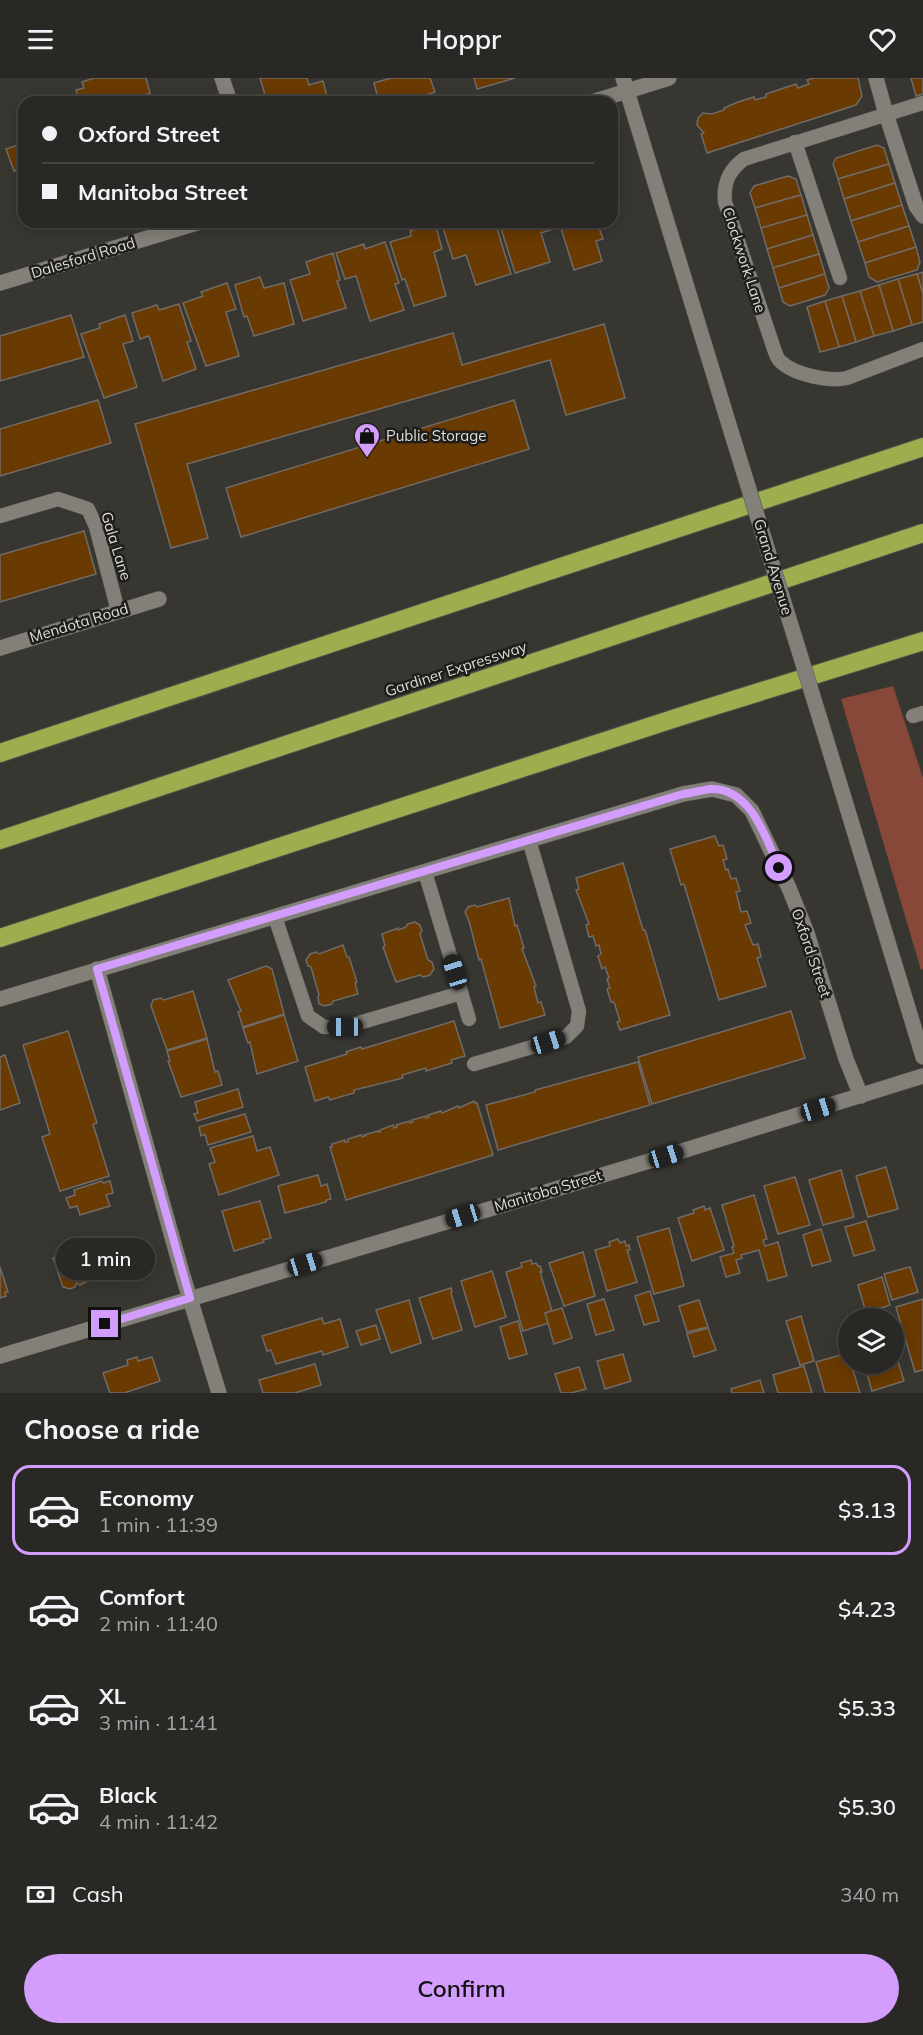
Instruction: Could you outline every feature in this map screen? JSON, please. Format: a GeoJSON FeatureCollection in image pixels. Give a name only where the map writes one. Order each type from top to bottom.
{"type":"FeatureCollection","features":[{"type":"Feature","properties":{"kind":"highway"},"geometry":{"type":"LineString","coordinates":[[870,464],[923,440]]}},
{"type":"Feature","properties":{"kind":"highway"},"geometry":{"type":"LineString","coordinates":[[0,753],[923,447]]}},
{"type":"Feature","properties":{"kind":"highway","name":"Gardiner Expressway"},"geometry":{"type":"LineString","coordinates":[[0,840],[923,532]]}},
{"type":"Feature","properties":{"kind":"highway"},"geometry":{"type":"LineString","coordinates":[[0,938],[670,720],[923,641]]}},
{"type":"Feature","properties":{"kind":"street"},"geometry":{"type":"LineString","coordinates":[[222,78],[228,96]]}},
{"type":"Feature","properties":{"kind":"street"},"geometry":{"type":"LineString","coordinates":[[604,96],[625,85],[669,78]]}},
{"type":"Feature","properties":{"kind":"street"},"geometry":{"type":"LineString","coordinates":[[876,78],[916,206],[923,216]]}},
{"type":"Feature","properties":{"kind":"street","name":"Grand Avenue"},"geometry":{"type":"LineString","coordinates":[[625,85],[923,1057]]}},
{"type":"Feature","properties":{"kind":"street","name":"Dalesford Road"},"geometry":{"type":"LineString","coordinates":[[0,283],[180,228]]}},
{"type":"Feature","properties":{"kind":"street","name":"Mendota Road"},"geometry":{"type":"LineString","coordinates":[[0,648],[159,599]]}},
{"type":"Feature","properties":{"kind":"street","name":"Oxford Street"},"geometry":{"type":"LineString","coordinates":[[0,999],[683,794],[712,789],[736,795],[752,811],[789,888],[807,933],[846,1059],[861,1096]]}},
{"type":"Feature","properties":{"kind":"street"},"geometry":{"type":"LineString","coordinates":[[97,969],[219,1393]]}},
{"type":"Feature","properties":{"kind":"street","name":"Manitoba Street"},"geometry":{"type":"LineString","coordinates":[[0,1356],[655,1160],[923,1076]]}},
{"type":"Feature","properties":{"kind":"lane","name":"Clockwork Lane"},"geometry":{"type":"LineString","coordinates":[[923,103],[744,159],[735,165],[728,175],[724,194],[779,360],[794,369],[835,381],[923,349]]}},
{"type":"Feature","properties":{"kind":"lane"},"geometry":{"type":"LineString","coordinates":[[795,142],[840,278]]}},
{"type":"Feature","properties":{"kind":"lane","name":"Gala Lane"},"geometry":{"type":"LineString","coordinates":[[0,516],[58,499],[88,509],[96,527],[118,611]]}},
{"type":"Feature","properties":{"kind":"lane"},"geometry":{"type":"LineString","coordinates":[[474,1064],[566,1037],[577,1026],[579,1011],[529,840]]}},
{"type":"Feature","properties":{"kind":"lane"},"geometry":{"type":"LineString","coordinates":[[425,872],[469,1019]]}},
{"type":"Feature","properties":{"kind":"lane"},"geometry":{"type":"LineString","coordinates":[[275,917],[308,1016],[324,1027],[345,1027],[461,993]]}},
{"type":"Feature","properties":{"kind":"shaded area"},"geometry":{"type":"Polygon","coordinates":[[[893,686],[923,778],[923,969],[921,970],[841,699],[893,686]]]}},
{"type":"Feature","properties":{"kind":"building"},"geometry":{"type":"Polygon","coordinates":[[[94,78],[146,78],[150,93],[141,96],[78,96],[76,90],[84,88],[82,82],[94,78]]]}},
{"type":"Feature","properties":{"kind":"building"},"geometry":{"type":"Polygon","coordinates":[[[260,78],[307,78],[309,85],[323,81],[327,96],[265,96],[260,78]]]}},
{"type":"Feature","properties":{"kind":"building"},"geometry":{"type":"Polygon","coordinates":[[[391,78],[430,78],[435,92],[422,96],[377,96],[374,83],[391,78]]]}},
{"type":"Feature","properties":{"kind":"building"},"geometry":{"type":"Polygon","coordinates":[[[474,78],[515,78],[477,89],[474,78]]]}},
{"type":"Feature","properties":{"kind":"building"},"geometry":{"type":"Polygon","coordinates":[[[858,78],[862,96],[856,105],[707,153],[701,134],[704,133],[697,125],[698,118],[703,113],[712,114],[738,102],[754,97],[755,100],[766,97],[766,94],[796,84],[798,88],[809,84],[807,80],[858,78]]]}},
{"type":"Feature","properties":{"kind":"building"},"geometry":{"type":"Polygon","coordinates":[[[911,78],[923,78],[923,94],[916,96],[911,78]]]}},
{"type":"Feature","properties":{"kind":"building"},"geometry":{"type":"Polygon","coordinates":[[[18,145],[18,170],[14,171],[6,149],[18,145]]]}},
{"type":"Feature","properties":{"kind":"building"},"geometry":{"type":"Polygon","coordinates":[[[877,145],[884,148],[889,164],[838,179],[833,164],[836,158],[877,145]]]}},
{"type":"Feature","properties":{"kind":"building"},"geometry":{"type":"Polygon","coordinates":[[[889,164],[895,183],[844,199],[838,179],[889,164]]]}},
{"type":"Feature","properties":{"kind":"building"},"geometry":{"type":"Polygon","coordinates":[[[788,176],[796,179],[801,195],[755,208],[750,193],[754,186],[788,176]]]}},
{"type":"Feature","properties":{"kind":"building"},"geometry":{"type":"Polygon","coordinates":[[[895,183],[902,205],[851,221],[844,199],[895,183]]]}},
{"type":"Feature","properties":{"kind":"building"},"geometry":{"type":"Polygon","coordinates":[[[801,195],[807,215],[761,228],[755,208],[801,195]]]}},
{"type":"Feature","properties":{"kind":"building"},"geometry":{"type":"Polygon","coordinates":[[[902,205],[909,226],[858,242],[851,221],[902,205]]]}},
{"type":"Feature","properties":{"kind":"building"},"geometry":{"type":"Polygon","coordinates":[[[807,215],[813,235],[767,249],[761,228],[807,215]]]}},
{"type":"Feature","properties":{"kind":"building"},"geometry":{"type":"Polygon","coordinates":[[[909,226],[916,247],[865,263],[858,242],[909,226]]]}},
{"type":"Feature","properties":{"kind":"building"},"geometry":{"type":"Polygon","coordinates":[[[419,228],[436,228],[442,249],[434,252],[446,296],[414,306],[405,279],[402,280],[390,242],[411,236],[410,231],[419,228]]]}},
{"type":"Feature","properties":{"kind":"building"},"geometry":{"type":"Polygon","coordinates":[[[443,228],[497,228],[511,274],[476,285],[466,255],[453,259],[443,228]]]}},
{"type":"Feature","properties":{"kind":"building"},"geometry":{"type":"Polygon","coordinates":[[[501,228],[553,228],[541,233],[550,262],[515,273],[501,228]]]}},
{"type":"Feature","properties":{"kind":"building"},"geometry":{"type":"Polygon","coordinates":[[[561,228],[599,228],[603,239],[596,241],[602,261],[574,270],[561,228]]]}},
{"type":"Feature","properties":{"kind":"building"},"geometry":{"type":"Polygon","coordinates":[[[813,235],[819,254],[773,268],[767,249],[813,235]]]}},
{"type":"Feature","properties":{"kind":"building"},"geometry":{"type":"Polygon","coordinates":[[[385,242],[399,283],[395,284],[404,310],[370,321],[356,276],[345,279],[336,253],[364,244],[365,249],[385,242]]]}},
{"type":"Feature","properties":{"kind":"building"},"geometry":{"type":"Polygon","coordinates":[[[916,247],[920,262],[917,270],[877,282],[869,277],[865,263],[916,247]]]}},
{"type":"Feature","properties":{"kind":"building"},"geometry":{"type":"Polygon","coordinates":[[[333,253],[340,280],[337,281],[346,308],[303,321],[290,280],[310,274],[306,262],[333,253]]]}},
{"type":"Feature","properties":{"kind":"building"},"geometry":{"type":"Polygon","coordinates":[[[819,254],[825,274],[779,288],[773,268],[819,254]]]}},
{"type":"Feature","properties":{"kind":"building"},"geometry":{"type":"Polygon","coordinates":[[[923,272],[923,294],[917,274],[923,272]]]}},
{"type":"Feature","properties":{"kind":"building"},"geometry":{"type":"Polygon","coordinates":[[[825,274],[829,288],[825,295],[790,306],[783,302],[779,288],[825,274]]]}},
{"type":"Feature","properties":{"kind":"building"},"geometry":{"type":"Polygon","coordinates":[[[917,274],[923,294],[923,322],[912,325],[898,279],[917,274]]]}},
{"type":"Feature","properties":{"kind":"building"},"geometry":{"type":"Polygon","coordinates":[[[260,277],[264,288],[284,283],[294,324],[254,336],[247,316],[244,317],[235,285],[260,277]]]}},
{"type":"Feature","properties":{"kind":"building"},"geometry":{"type":"Polygon","coordinates":[[[898,279],[912,325],[893,331],[879,285],[898,279]]]}},
{"type":"Feature","properties":{"kind":"building"},"geometry":{"type":"Polygon","coordinates":[[[227,283],[236,309],[226,312],[239,356],[206,366],[183,303],[203,296],[201,292],[227,283]]]}},
{"type":"Feature","properties":{"kind":"building"},"geometry":{"type":"Polygon","coordinates":[[[879,285],[893,331],[874,336],[860,291],[879,285]]]}},
{"type":"Feature","properties":{"kind":"building"},"geometry":{"type":"Polygon","coordinates":[[[860,291],[874,336],[856,342],[842,296],[860,291]]]}},
{"type":"Feature","properties":{"kind":"building"},"geometry":{"type":"Polygon","coordinates":[[[842,296],[856,342],[839,347],[825,301],[842,296]]]}},
{"type":"Feature","properties":{"kind":"building"},"geometry":{"type":"Polygon","coordinates":[[[825,301],[839,347],[820,352],[807,307],[825,301]]]}},
{"type":"Feature","properties":{"kind":"building"},"geometry":{"type":"Polygon","coordinates":[[[179,304],[191,341],[187,342],[196,369],[163,381],[149,336],[140,339],[132,313],[157,305],[159,310],[179,304]]]}},
{"type":"Feature","properties":{"kind":"building"},"geometry":{"type":"Polygon","coordinates":[[[71,315],[84,357],[0,381],[0,336],[71,315]]]}},
{"type":"Feature","properties":{"kind":"building"},"geometry":{"type":"Polygon","coordinates":[[[125,315],[133,341],[123,344],[137,387],[104,398],[81,334],[100,328],[99,324],[125,315]]]}},
{"type":"Feature","properties":{"kind":"building"},"geometry":{"type":"Polygon","coordinates":[[[604,324],[625,398],[566,415],[550,360],[187,464],[208,538],[171,548],[135,424],[453,333],[462,365],[604,324]]]}},
{"type":"Feature","properties":{"kind":"building"},"geometry":{"type":"Polygon","coordinates":[[[98,400],[111,443],[0,476],[0,429],[98,400]]]}},
{"type":"Feature","properties":{"kind":"building"},"geometry":{"type":"Polygon","coordinates":[[[514,400],[529,449],[241,537],[226,488],[514,400]]]}},
{"type":"Feature","properties":{"kind":"building"},"geometry":{"type":"Polygon","coordinates":[[[84,531],[96,574],[0,602],[0,555],[84,531]]]}},
{"type":"Feature","properties":{"kind":"building"},"geometry":{"type":"Polygon","coordinates":[[[715,836],[719,846],[723,845],[727,859],[723,860],[726,870],[728,869],[731,879],[736,878],[740,891],[736,892],[741,912],[747,911],[751,923],[745,925],[753,945],[758,944],[761,957],[757,958],[766,986],[719,1000],[684,884],[681,885],[670,849],[715,836]]]}},
{"type":"Feature","properties":{"kind":"building"},"geometry":{"type":"Polygon","coordinates":[[[623,863],[670,1015],[620,1030],[617,1022],[620,1021],[614,1002],[611,1002],[607,989],[610,988],[607,979],[609,978],[605,967],[602,969],[598,956],[601,954],[599,945],[596,946],[593,936],[589,937],[586,925],[589,924],[576,890],[579,889],[576,878],[623,863]]]}},
{"type":"Feature","properties":{"kind":"building"},"geometry":{"type":"Polygon","coordinates":[[[509,898],[515,926],[517,925],[524,948],[522,949],[536,986],[534,987],[538,1003],[541,1002],[545,1015],[500,1028],[465,912],[468,907],[475,905],[477,907],[509,898]]]}},
{"type":"Feature","properties":{"kind":"building"},"geometry":{"type":"Polygon","coordinates":[[[415,922],[420,925],[422,931],[420,934],[428,960],[432,962],[434,969],[430,975],[423,977],[420,975],[396,982],[383,947],[385,946],[382,934],[415,922]]]}},
{"type":"Feature","properties":{"kind":"building"},"geometry":{"type":"Polygon","coordinates":[[[343,945],[357,982],[355,983],[358,994],[333,1001],[332,1004],[325,1006],[319,1004],[319,995],[311,967],[308,966],[306,960],[310,954],[316,952],[319,954],[343,945]]]}},
{"type":"Feature","properties":{"kind":"building"},"geometry":{"type":"Polygon","coordinates":[[[266,966],[272,969],[284,1014],[243,1027],[238,1012],[241,1011],[228,980],[266,966]]]}},
{"type":"Feature","properties":{"kind":"building"},"geometry":{"type":"Polygon","coordinates":[[[193,991],[207,1038],[167,1050],[151,1006],[153,1000],[161,998],[164,1000],[193,991]]]}},
{"type":"Feature","properties":{"kind":"building"},"geometry":{"type":"Polygon","coordinates":[[[791,1011],[805,1058],[652,1104],[638,1057],[791,1011]]]}},
{"type":"Feature","properties":{"kind":"building"},"geometry":{"type":"Polygon","coordinates":[[[284,1015],[298,1061],[257,1074],[250,1042],[248,1043],[243,1028],[284,1015]]]}},
{"type":"Feature","properties":{"kind":"building"},"geometry":{"type":"Polygon","coordinates":[[[454,1021],[465,1056],[451,1060],[452,1063],[426,1071],[426,1068],[402,1075],[403,1078],[354,1090],[354,1093],[330,1100],[328,1097],[315,1101],[305,1067],[347,1054],[346,1052],[361,1047],[362,1049],[454,1021]]]}},
{"type":"Feature","properties":{"kind":"building"},"geometry":{"type":"Polygon","coordinates":[[[68,1031],[97,1123],[93,1124],[109,1176],[60,1191],[42,1137],[50,1134],[23,1045],[68,1031]]]}},
{"type":"Feature","properties":{"kind":"building"},"geometry":{"type":"Polygon","coordinates":[[[207,1039],[215,1072],[218,1071],[222,1085],[181,1097],[168,1061],[170,1061],[167,1051],[207,1039]]]}},
{"type":"Feature","properties":{"kind":"building"},"geometry":{"type":"Polygon","coordinates":[[[5,1055],[20,1103],[0,1110],[0,1057],[5,1055]]]}},
{"type":"Feature","properties":{"kind":"building"},"geometry":{"type":"Polygon","coordinates":[[[638,1062],[650,1105],[498,1150],[486,1105],[638,1062]]]}},
{"type":"Feature","properties":{"kind":"building"},"geometry":{"type":"Polygon","coordinates":[[[238,1089],[243,1107],[197,1121],[194,1114],[198,1113],[195,1102],[238,1089]]]}},
{"type":"Feature","properties":{"kind":"building"},"geometry":{"type":"Polygon","coordinates":[[[474,1101],[477,1103],[493,1155],[346,1200],[330,1147],[332,1144],[345,1140],[348,1142],[348,1139],[380,1132],[393,1125],[394,1128],[397,1127],[396,1125],[410,1121],[410,1123],[413,1122],[412,1120],[426,1116],[426,1118],[429,1117],[428,1115],[441,1111],[442,1113],[458,1106],[459,1108],[474,1101]]]}},
{"type":"Feature","properties":{"kind":"building"},"geometry":{"type":"Polygon","coordinates":[[[245,1114],[251,1132],[208,1145],[205,1134],[201,1136],[199,1127],[245,1114]]]}},
{"type":"Feature","properties":{"kind":"building"},"geometry":{"type":"Polygon","coordinates":[[[253,1136],[257,1151],[270,1147],[279,1175],[219,1195],[209,1164],[215,1162],[210,1148],[253,1136]]]}},
{"type":"Feature","properties":{"kind":"building"},"geometry":{"type":"Polygon","coordinates":[[[886,1167],[898,1209],[868,1217],[856,1176],[886,1167]]]}},
{"type":"Feature","properties":{"kind":"building"},"geometry":{"type":"Polygon","coordinates":[[[841,1170],[854,1217],[823,1225],[809,1180],[841,1170]]]}},
{"type":"Feature","properties":{"kind":"building"},"geometry":{"type":"Polygon","coordinates":[[[318,1175],[321,1186],[327,1184],[331,1199],[285,1213],[278,1186],[318,1175]]]}},
{"type":"Feature","properties":{"kind":"building"},"geometry":{"type":"Polygon","coordinates":[[[795,1177],[810,1225],[778,1234],[764,1186],[795,1177]]]}},
{"type":"Feature","properties":{"kind":"building"},"geometry":{"type":"Polygon","coordinates":[[[102,1181],[103,1183],[110,1181],[113,1193],[106,1195],[110,1206],[80,1215],[77,1206],[70,1208],[66,1198],[75,1195],[74,1190],[102,1181]]]}},
{"type":"Feature","properties":{"kind":"building"},"geometry":{"type":"Polygon","coordinates":[[[754,1195],[767,1239],[763,1240],[765,1246],[778,1242],[787,1276],[768,1281],[759,1250],[741,1255],[742,1258],[736,1260],[740,1273],[726,1277],[720,1257],[734,1253],[732,1247],[734,1246],[722,1205],[754,1195]]]}},
{"type":"Feature","properties":{"kind":"building"},"geometry":{"type":"Polygon","coordinates":[[[260,1201],[271,1238],[234,1251],[222,1211],[260,1201]]]}},
{"type":"Feature","properties":{"kind":"building"},"geometry":{"type":"Polygon","coordinates":[[[704,1206],[705,1210],[710,1208],[724,1250],[692,1261],[678,1218],[694,1213],[693,1210],[704,1206]]]}},
{"type":"Feature","properties":{"kind":"building"},"geometry":{"type":"Polygon","coordinates":[[[866,1221],[875,1250],[854,1256],[845,1227],[866,1221]]]}},
{"type":"Feature","properties":{"kind":"building"},"geometry":{"type":"Polygon","coordinates":[[[669,1228],[684,1286],[654,1294],[637,1237],[669,1228]]]}},
{"type":"Feature","properties":{"kind":"building"},"geometry":{"type":"Polygon","coordinates":[[[821,1229],[831,1261],[812,1266],[803,1235],[821,1229]]]}},
{"type":"Feature","properties":{"kind":"building"},"geometry":{"type":"Polygon","coordinates":[[[111,1237],[118,1260],[109,1263],[113,1270],[109,1278],[103,1280],[96,1277],[80,1285],[77,1283],[70,1289],[63,1287],[53,1258],[111,1237]]]}},
{"type":"Feature","properties":{"kind":"building"},"geometry":{"type":"Polygon","coordinates":[[[618,1239],[620,1243],[625,1241],[626,1246],[629,1245],[630,1250],[627,1250],[637,1282],[607,1291],[595,1250],[610,1246],[609,1242],[618,1239]]]}},
{"type":"Feature","properties":{"kind":"building"},"geometry":{"type":"Polygon","coordinates":[[[583,1252],[595,1296],[564,1306],[549,1263],[583,1252]]]}},
{"type":"Feature","properties":{"kind":"building"},"geometry":{"type":"Polygon","coordinates":[[[531,1260],[532,1264],[536,1263],[540,1266],[552,1311],[545,1313],[549,1323],[523,1331],[506,1272],[522,1267],[521,1263],[531,1260]]]}},
{"type":"Feature","properties":{"kind":"building"},"geometry":{"type":"Polygon","coordinates":[[[0,1267],[8,1292],[5,1292],[6,1296],[0,1298],[0,1267]]]}},
{"type":"Feature","properties":{"kind":"building"},"geometry":{"type":"Polygon","coordinates":[[[910,1267],[918,1292],[892,1300],[884,1274],[910,1267]]]}},
{"type":"Feature","properties":{"kind":"building"},"geometry":{"type":"Polygon","coordinates":[[[492,1271],[506,1317],[475,1327],[461,1281],[492,1271]]]}},
{"type":"Feature","properties":{"kind":"building"},"geometry":{"type":"Polygon","coordinates":[[[882,1277],[890,1305],[881,1308],[865,1308],[858,1285],[882,1277]]]}},
{"type":"Feature","properties":{"kind":"building"},"geometry":{"type":"Polygon","coordinates":[[[451,1288],[462,1330],[433,1339],[419,1298],[451,1288]]]}},
{"type":"Feature","properties":{"kind":"building"},"geometry":{"type":"Polygon","coordinates":[[[650,1291],[659,1321],[644,1325],[635,1296],[650,1291]]]}},
{"type":"Feature","properties":{"kind":"building"},"geometry":{"type":"Polygon","coordinates":[[[604,1299],[614,1330],[596,1335],[587,1304],[604,1299]]]}},
{"type":"Feature","properties":{"kind":"building"},"geometry":{"type":"Polygon","coordinates":[[[923,1299],[923,1370],[915,1372],[904,1334],[904,1308],[896,1307],[923,1299]]]}},
{"type":"Feature","properties":{"kind":"building"},"geometry":{"type":"Polygon","coordinates":[[[409,1300],[421,1343],[391,1353],[376,1310],[409,1300]]]}},
{"type":"Feature","properties":{"kind":"building"},"geometry":{"type":"Polygon","coordinates":[[[699,1300],[708,1327],[687,1332],[679,1306],[699,1300]]]}},
{"type":"Feature","properties":{"kind":"building"},"geometry":{"type":"Polygon","coordinates":[[[562,1308],[572,1338],[554,1344],[545,1313],[562,1308]]]}},
{"type":"Feature","properties":{"kind":"building"},"geometry":{"type":"Polygon","coordinates":[[[801,1316],[814,1361],[800,1365],[786,1321],[801,1316]]]}},
{"type":"Feature","properties":{"kind":"building"},"geometry":{"type":"Polygon","coordinates":[[[322,1318],[324,1324],[340,1319],[348,1347],[323,1355],[322,1351],[276,1364],[271,1350],[267,1351],[262,1336],[322,1318]]]}},
{"type":"Feature","properties":{"kind":"building"},"geometry":{"type":"Polygon","coordinates":[[[518,1321],[527,1354],[509,1359],[500,1327],[518,1321]]]}},
{"type":"Feature","properties":{"kind":"building"},"geometry":{"type":"Polygon","coordinates":[[[376,1325],[380,1339],[361,1345],[356,1331],[376,1325]]]}},
{"type":"Feature","properties":{"kind":"building"},"geometry":{"type":"Polygon","coordinates":[[[708,1328],[716,1350],[694,1357],[687,1334],[708,1328]]]}},
{"type":"Feature","properties":{"kind":"building"},"geometry":{"type":"Polygon","coordinates":[[[623,1354],[631,1381],[605,1389],[597,1361],[623,1354]]]}},
{"type":"Feature","properties":{"kind":"building"},"geometry":{"type":"Polygon","coordinates":[[[838,1356],[838,1374],[854,1374],[860,1393],[825,1393],[816,1362],[838,1356]]]}},
{"type":"Feature","properties":{"kind":"building"},"geometry":{"type":"Polygon","coordinates":[[[137,1357],[138,1361],[152,1357],[160,1381],[124,1393],[110,1393],[103,1373],[128,1365],[127,1360],[137,1357]]]}},
{"type":"Feature","properties":{"kind":"building"},"geometry":{"type":"Polygon","coordinates":[[[315,1364],[321,1385],[295,1393],[263,1393],[259,1380],[315,1364]]]}},
{"type":"Feature","properties":{"kind":"building"},"geometry":{"type":"Polygon","coordinates":[[[804,1366],[812,1393],[778,1393],[773,1375],[804,1366]]]}},
{"type":"Feature","properties":{"kind":"building"},"geometry":{"type":"Polygon","coordinates":[[[579,1367],[586,1389],[561,1393],[555,1374],[579,1367]]]}},
{"type":"Feature","properties":{"kind":"building"},"geometry":{"type":"Polygon","coordinates":[[[867,1374],[902,1374],[904,1381],[872,1391],[867,1374]]]}},
{"type":"Feature","properties":{"kind":"building"},"geometry":{"type":"Polygon","coordinates":[[[760,1380],[764,1393],[732,1393],[731,1389],[760,1380]]]}},
{"type":"Feature","properties":{"kind":"place","name":"Public Storage"},"geometry":{"type":"Point","coordinates":[367,459]}},
{"type":"Feature","properties":{"kind":"route"},"geometry":{"type":"LineString","coordinates":[[105,1324],[190,1298],[97,969],[683,794],[712,789],[736,795],[752,811],[779,868]]}}]}
